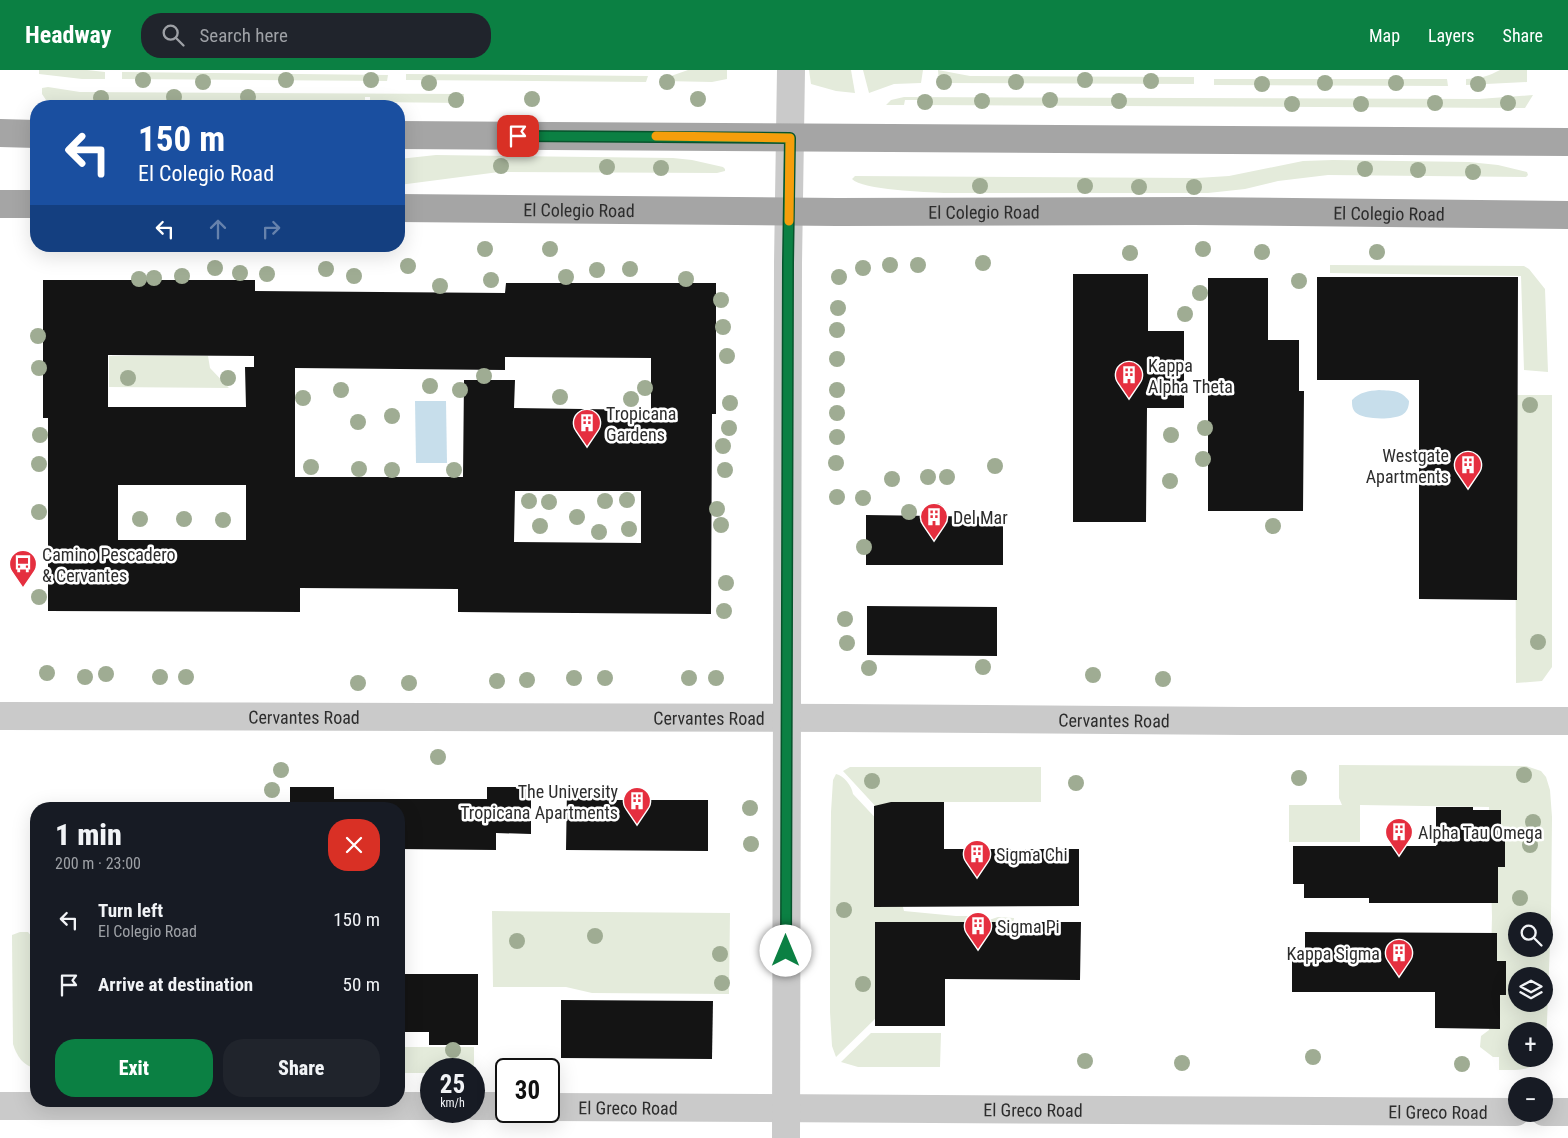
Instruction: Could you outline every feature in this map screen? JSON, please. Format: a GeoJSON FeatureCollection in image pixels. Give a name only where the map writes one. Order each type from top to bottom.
{"type":"FeatureCollection","features":[{"type":"Feature","properties":{"kind":"main road"},"geometry":{"type":"LineString","coordinates":[[0,133],[30,134]]}},
{"type":"Feature","properties":{"kind":"main road"},"geometry":{"type":"LineString","coordinates":[[405,135],[1568,142]]}},
{"type":"Feature","properties":{"kind":"main road"},"geometry":{"type":"LineString","coordinates":[[0,204],[30,204]]}},
{"type":"Feature","properties":{"kind":"main road","name":"El Colegio Road"},"geometry":{"type":"LineString","coordinates":[[405,208],[1568,214]]}},
{"type":"Feature","properties":{"kind":"street"},"geometry":{"type":"LineString","coordinates":[[786,1138],[790,70]]}},
{"type":"Feature","properties":{"kind":"street","name":"Cervantes Road"},"geometry":{"type":"LineString","coordinates":[[0,716],[1568,721]]}},
{"type":"Feature","properties":{"kind":"street"},"geometry":{"type":"LineString","coordinates":[[0,1106],[30,1106]]}},
{"type":"Feature","properties":{"kind":"street"},"geometry":{"type":"LineString","coordinates":[[405,1106],[420,1106]]}},
{"type":"Feature","properties":{"kind":"street","name":"El Greco Road"},"geometry":{"type":"LineString","coordinates":[[560,1107],[1508,1112]]}},
{"type":"Feature","properties":{"kind":"street"},"geometry":{"type":"LineString","coordinates":[[1553,1112],[1568,1112]]}},
{"type":"Feature","properties":{"kind":"green space"},"geometry":{"type":"Polygon","coordinates":[[[39,70],[105,72],[105,79],[82,79],[39,74],[39,70]]]}},
{"type":"Feature","properties":{"kind":"green space"},"geometry":{"type":"Polygon","coordinates":[[[688,70],[727,70],[727,79],[712,82],[663,81],[663,76],[671,76],[688,70]]]}},
{"type":"Feature","properties":{"kind":"green space"},"geometry":{"type":"Polygon","coordinates":[[[809,70],[851,70],[855,93],[836,91],[811,84],[809,70]]]}},
{"type":"Feature","properties":{"kind":"green space"},"geometry":{"type":"Polygon","coordinates":[[[863,70],[923,70],[921,83],[894,84],[869,93],[863,70]]]}},
{"type":"Feature","properties":{"kind":"green space"},"geometry":{"type":"Polygon","coordinates":[[[938,70],[970,76],[1194,77],[1194,84],[939,83],[938,70]]]}},
{"type":"Feature","properties":{"kind":"green space"},"geometry":{"type":"Polygon","coordinates":[[[1500,70],[1527,70],[1527,82],[1466,85],[1466,79],[1484,77],[1500,70]]]}},
{"type":"Feature","properties":{"kind":"green space"},"geometry":{"type":"Polygon","coordinates":[[[122,72],[388,75],[387,81],[122,79],[122,72]]]}},
{"type":"Feature","properties":{"kind":"green space"},"geometry":{"type":"Polygon","coordinates":[[[406,74],[648,76],[646,82],[406,80],[406,74]]]}},
{"type":"Feature","properties":{"kind":"green space"},"geometry":{"type":"Polygon","coordinates":[[[1214,79],[1447,79],[1448,86],[1214,85],[1214,79]]]}},
{"type":"Feature","properties":{"kind":"green space"},"geometry":{"type":"Polygon","coordinates":[[[48,87],[80,92],[464,94],[464,103],[405,102],[405,100],[370,100],[370,97],[365,97],[365,100],[46,100],[42,94],[42,88],[48,87]]]}},
{"type":"Feature","properties":{"kind":"green space"},"geometry":{"type":"Polygon","coordinates":[[[1533,95],[1525,108],[920,105],[920,100],[905,100],[904,105],[886,105],[891,100],[904,97],[1479,99],[1533,95]]]}},
{"type":"Feature","properties":{"kind":"green space"},"geometry":{"type":"Polygon","coordinates":[[[436,155],[673,158],[723,167],[725,171],[717,173],[499,172],[405,184],[405,158],[436,155]]]}},
{"type":"Feature","properties":{"kind":"green space"},"geometry":{"type":"Polygon","coordinates":[[[1303,161],[1469,162],[1498,165],[1527,172],[1528,175],[1526,177],[1328,175],[1278,181],[1245,189],[1208,193],[944,193],[881,188],[858,183],[852,179],[855,176],[1197,178],[1229,176],[1303,161]]]}},
{"type":"Feature","properties":{"kind":"green space"},"geometry":{"type":"Polygon","coordinates":[[[1330,265],[1524,266],[1529,269],[1545,289],[1548,372],[1524,370],[1521,276],[1330,273],[1330,265]]]}},
{"type":"Feature","properties":{"kind":"green space"},"geometry":{"type":"Polygon","coordinates":[[[109,356],[208,356],[210,368],[229,388],[109,387],[109,356]]]}},
{"type":"Feature","properties":{"kind":"green space"},"geometry":{"type":"Polygon","coordinates":[[[1515,395],[1552,395],[1552,667],[1542,681],[1516,683],[1515,395]]]}},
{"type":"Feature","properties":{"kind":"green space"},"geometry":{"type":"Polygon","coordinates":[[[1339,765],[1526,766],[1541,771],[1546,777],[1550,790],[1552,817],[1551,912],[1508,912],[1508,957],[1549,957],[1549,967],[1508,967],[1508,1012],[1547,1012],[1547,1022],[1508,1022],[1508,1067],[1530,1067],[1499,1070],[1499,1057],[1493,1057],[1480,1047],[1481,1036],[1489,1030],[1492,917],[1489,807],[1360,805],[1360,842],[1289,842],[1289,805],[1342,805],[1339,798],[1339,765]]]}},
{"type":"Feature","properties":{"kind":"green space"},"geometry":{"type":"Polygon","coordinates":[[[850,767],[1041,767],[1041,802],[891,802],[878,809],[843,771],[850,767]]]}},
{"type":"Feature","properties":{"kind":"green space"},"geometry":{"type":"Polygon","coordinates":[[[836,774],[847,782],[853,794],[882,825],[904,911],[956,916],[982,916],[989,920],[998,917],[1014,918],[1012,933],[878,1016],[836,1057],[832,1046],[830,1012],[830,916],[831,812],[833,780],[836,774]]]}},
{"type":"Feature","properties":{"kind":"green space"},"geometry":{"type":"Polygon","coordinates":[[[492,911],[730,913],[729,994],[592,993],[566,987],[493,987],[492,911]]]}},
{"type":"Feature","properties":{"kind":"green space"},"geometry":{"type":"Polygon","coordinates":[[[20,932],[28,932],[30,934],[30,1066],[21,1060],[13,1044],[12,935],[20,932]]]}},
{"type":"Feature","properties":{"kind":"green space"},"geometry":{"type":"Polygon","coordinates":[[[871,1033],[941,1033],[940,1067],[858,1067],[841,1062],[871,1033]]]}},
{"type":"Feature","properties":{"kind":"green space"},"geometry":{"type":"Polygon","coordinates":[[[405,1047],[474,1047],[474,1058],[420,1058],[420,1073],[405,1073],[405,1047]]]}},
{"type":"Feature","properties":{"kind":"water"},"geometry":{"type":"Polygon","coordinates":[[[1379,390],[1396,392],[1406,397],[1409,403],[1405,412],[1397,417],[1378,418],[1364,417],[1355,412],[1352,400],[1364,392],[1379,390]]]}},
{"type":"Feature","properties":{"kind":"water"},"geometry":{"type":"Polygon","coordinates":[[[415,401],[446,401],[447,463],[416,463],[415,401]]]}},
{"type":"Feature","properties":{"kind":"building","name":"Kappa Alpha Theta"},"geometry":{"type":"Polygon","coordinates":[[[1073,274],[1148,274],[1148,331],[1184,331],[1184,408],[1147,408],[1146,522],[1073,522],[1073,274]]]}},
{"type":"Feature","properties":{"kind":"building","name":"Westgate Apartments"},"geometry":{"type":"Polygon","coordinates":[[[1317,277],[1518,277],[1517,600],[1419,599],[1419,380],[1317,380],[1317,277]]]}},
{"type":"Feature","properties":{"kind":"building"},"geometry":{"type":"Polygon","coordinates":[[[1208,278],[1268,278],[1268,340],[1299,340],[1299,391],[1304,391],[1303,511],[1208,511],[1208,278]]]}},
{"type":"Feature","properties":{"kind":"building","name":"Tropicana Gardens"},"geometry":{"type":"Polygon","coordinates":[[[43,280],[255,280],[255,291],[505,293],[506,283],[716,283],[716,414],[712,414],[711,614],[458,612],[458,589],[300,588],[300,612],[48,611],[48,418],[43,418],[43,280]],[[108,355],[108,407],[246,407],[245,367],[254,367],[254,356],[108,355]],[[505,357],[505,370],[295,368],[295,477],[463,477],[464,380],[515,380],[514,408],[651,410],[651,358],[505,357]],[[118,485],[118,540],[246,540],[246,485],[118,485]],[[515,491],[514,542],[641,543],[641,491],[515,491]]]}},
{"type":"Feature","properties":{"kind":"building","name":"Del Mar"},"geometry":{"type":"Polygon","coordinates":[[[866,515],[1003,517],[1003,565],[866,565],[866,515]]]}},
{"type":"Feature","properties":{"kind":"building"},"geometry":{"type":"Polygon","coordinates":[[[867,606],[997,607],[997,656],[867,655],[867,606]]]}},
{"type":"Feature","properties":{"kind":"building"},"geometry":{"type":"Polygon","coordinates":[[[290,787],[334,787],[334,799],[487,799],[487,787],[531,787],[531,834],[496,833],[496,850],[405,849],[405,802],[290,802],[290,787]]]}},
{"type":"Feature","properties":{"kind":"building","name":"The University Tropicana Apartments"},"geometry":{"type":"Polygon","coordinates":[[[567,788],[613,788],[613,800],[708,800],[708,851],[566,850],[567,788]]]}},
{"type":"Feature","properties":{"kind":"building","name":"Sigma Chi"},"geometry":{"type":"Polygon","coordinates":[[[891,802],[944,802],[944,849],[1079,849],[1079,906],[874,907],[874,806],[891,802]]]}},
{"type":"Feature","properties":{"kind":"building","name":"Alpha Tau Omega"},"geometry":{"type":"Polygon","coordinates":[[[1436,807],[1473,807],[1473,810],[1501,810],[1501,840],[1505,840],[1505,867],[1498,867],[1498,903],[1369,903],[1369,898],[1304,898],[1304,884],[1293,884],[1293,846],[1436,846],[1436,807]]]}},
{"type":"Feature","properties":{"kind":"building","name":"Sigma Pi"},"geometry":{"type":"Polygon","coordinates":[[[875,922],[1081,922],[1080,980],[945,979],[945,1026],[875,1026],[875,922]]]}},
{"type":"Feature","properties":{"kind":"building","name":"Kappa Sigma"},"geometry":{"type":"Polygon","coordinates":[[[1305,932],[1497,933],[1497,961],[1506,961],[1506,995],[1500,995],[1500,1029],[1435,1028],[1435,992],[1292,992],[1292,952],[1305,952],[1305,932]]]}},
{"type":"Feature","properties":{"kind":"building"},"geometry":{"type":"Polygon","coordinates":[[[405,974],[478,974],[478,1045],[429,1045],[429,1032],[405,1032],[405,974]]]}},
{"type":"Feature","properties":{"kind":"building"},"geometry":{"type":"Polygon","coordinates":[[[561,1000],[713,1001],[712,1059],[561,1058],[561,1000]]]}},
{"type":"Feature","properties":{"kind":"slow traffic"},"geometry":{"type":"LineString","coordinates":[[656,136],[790,138],[789,221]]}},
{"type":"Feature","properties":{"kind":"place","name":"Kappa Alpha Theta"},"geometry":{"type":"Point","coordinates":[1129,399]}},
{"type":"Feature","properties":{"kind":"place","name":"Tropicana Gardens"},"geometry":{"type":"Point","coordinates":[587,447]}},
{"type":"Feature","properties":{"kind":"place","name":"Westgate Apartments"},"geometry":{"type":"Point","coordinates":[1468,489]}},
{"type":"Feature","properties":{"kind":"place","name":"Del Mar"},"geometry":{"type":"Point","coordinates":[934,541]}},
{"type":"Feature","properties":{"kind":"place","name":"Camino Pescadero & Cervantes"},"geometry":{"type":"Point","coordinates":[23,588]}},
{"type":"Feature","properties":{"kind":"place","name":"The University Tropicana Apartments"},"geometry":{"type":"Point","coordinates":[637,825]}},
{"type":"Feature","properties":{"kind":"place","name":"Alpha Tau Omega"},"geometry":{"type":"Point","coordinates":[1399,856]}},
{"type":"Feature","properties":{"kind":"place","name":"Sigma Chi"},"geometry":{"type":"Point","coordinates":[977,878]}},
{"type":"Feature","properties":{"kind":"place","name":"Sigma Pi"},"geometry":{"type":"Point","coordinates":[978,950]}},
{"type":"Feature","properties":{"kind":"place","name":"Kappa Sigma"},"geometry":{"type":"Point","coordinates":[1399,977]}},
{"type":"Feature","properties":{"kind":"route"},"geometry":{"type":"LineString","coordinates":[[518,136],[790,138],[786,951]]}}]}
